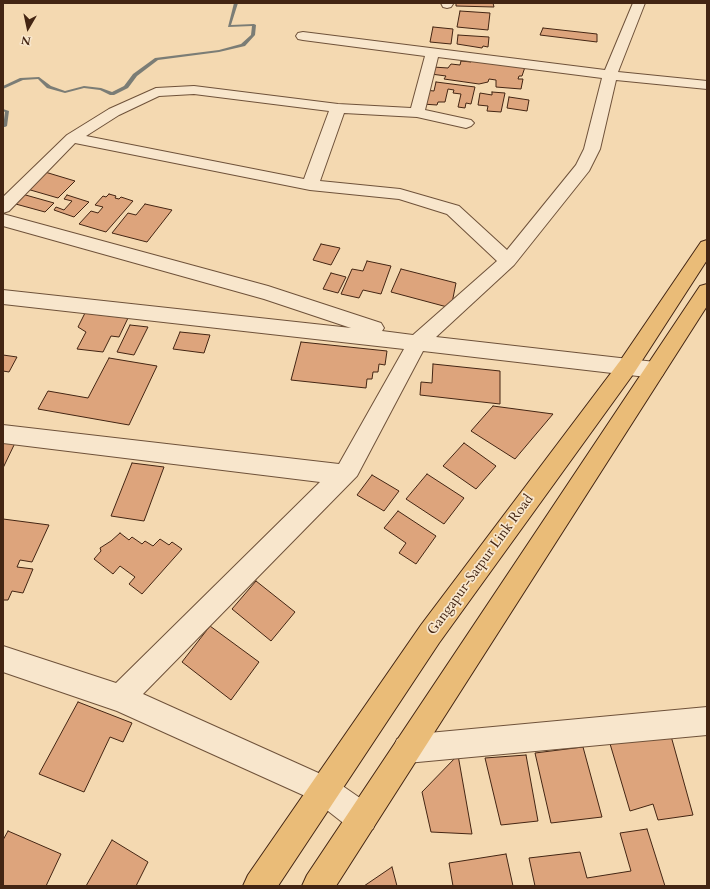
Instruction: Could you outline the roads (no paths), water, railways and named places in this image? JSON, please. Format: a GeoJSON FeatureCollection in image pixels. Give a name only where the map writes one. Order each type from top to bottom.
{"type":"FeatureCollection","features":[{"type":"Feature","properties":{"kind":"main road","name":"Gangapur-Satpur Link Road"},"geometry":{"type":"LineString","coordinates":[[259,886],[430,634],[626,367],[707,246]]}},
{"type":"Feature","properties":{"kind":"main road"},"geometry":{"type":"LineString","coordinates":[[318,886],[707,291]]}},
{"type":"Feature","properties":{"kind":"street"},"geometry":{"type":"LineString","coordinates":[[120,698],[349,469],[417,342],[508,261],[583,167],[592,149],[610,75],[639,3]]}},
{"type":"Feature","properties":{"kind":"street"},"geometry":{"type":"LineString","coordinates":[[303,36],[610,75],[707,85]]}},
{"type":"Feature","properties":{"kind":"street"},"geometry":{"type":"LineString","coordinates":[[417,113],[433,52]]}},
{"type":"Feature","properties":{"kind":"street"},"geometry":{"type":"LineString","coordinates":[[3,207],[72,138],[114,112],[156,92],[194,90],[338,108],[417,113],[466,123]]}},
{"type":"Feature","properties":{"kind":"street"},"geometry":{"type":"LineString","coordinates":[[310,185],[338,108]]}},
{"type":"Feature","properties":{"kind":"street"},"geometry":{"type":"LineString","coordinates":[[72,138],[310,185],[400,194],[453,210],[508,261]]}},
{"type":"Feature","properties":{"kind":"street"},"geometry":{"type":"LineString","coordinates":[[3,220],[268,293],[417,342]]}},
{"type":"Feature","properties":{"kind":"street"},"geometry":{"type":"LineString","coordinates":[[6,302],[121,309],[655,370]]}},
{"type":"Feature","properties":{"kind":"street"},"geometry":{"type":"LineString","coordinates":[[3,434],[343,475]]}},
{"type":"Feature","properties":{"kind":"street"},"geometry":{"type":"LineString","coordinates":[[3,659],[120,698],[324,790],[362,818]]}},
{"type":"Feature","properties":{"kind":"street"},"geometry":{"type":"LineString","coordinates":[[407,749],[707,721]]}},
{"type":"Feature","properties":{"kind":"waterway"},"geometry":{"type":"LineString","coordinates":[[3,88],[22,79],[39,78],[49,87],[65,92],[84,87],[101,89],[112,94],[126,87],[135,75],[157,59],[219,51],[243,45],[253,35],[254,25],[229,26],[236,3]]}},
{"type":"Feature","properties":{"kind":"waterway"},"geometry":{"type":"LineString","coordinates":[[3,110],[7,111],[5,126],[3,126]]}}]}
